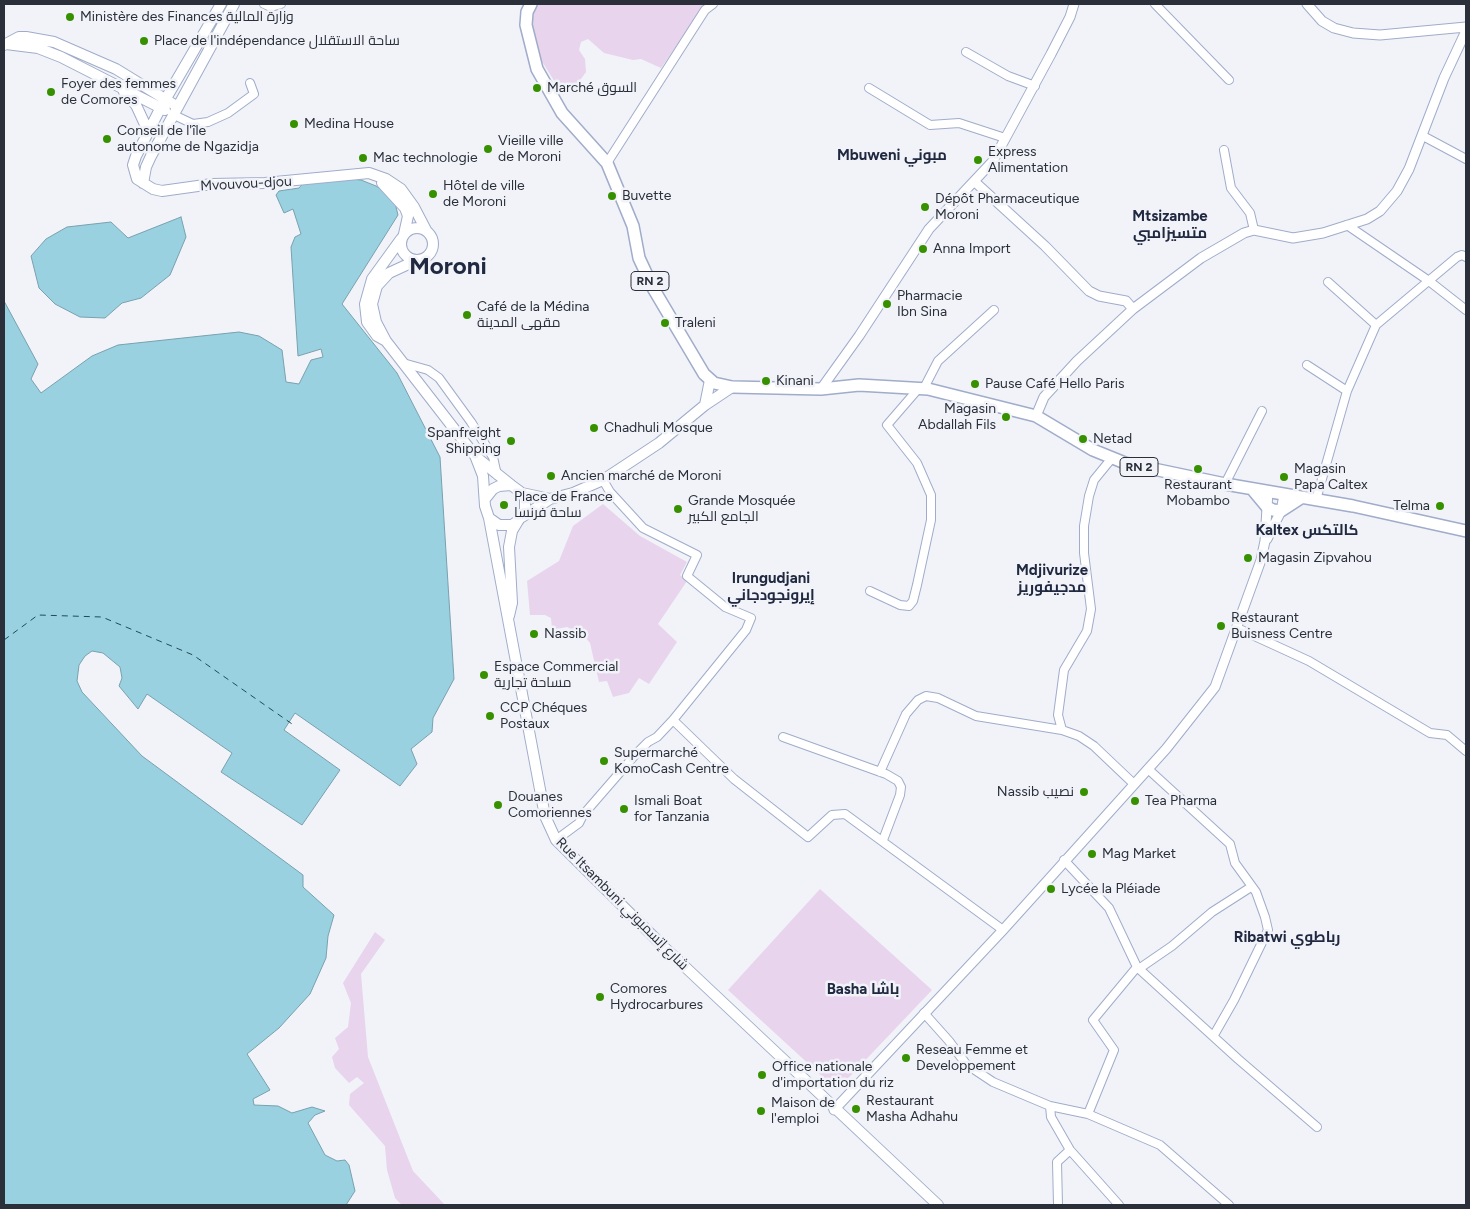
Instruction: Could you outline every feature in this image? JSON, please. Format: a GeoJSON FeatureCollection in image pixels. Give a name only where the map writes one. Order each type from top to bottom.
{"type":"FeatureCollection","features":[{"type":"Feature","properties":{"kind":"main road"},"geometry":{"type":"LineString","coordinates":[[143,183],[135,176],[133,165],[163,103],[221,4]]}},
{"type":"Feature","properties":{"kind":"main road"},"geometry":{"type":"LineString","coordinates":[[143,183],[146,167],[234,4]]}},
{"type":"Feature","properties":{"kind":"main road","name":"RN 2"},"geometry":{"type":"LineString","coordinates":[[531,4],[527,12],[526,26],[537,69],[562,113],[607,162],[632,226],[640,258],[653,288],[710,380],[718,385],[821,389],[859,386],[921,388],[1036,416],[1093,450],[1144,468],[1316,500],[1466,531]]}},
{"type":"Feature","properties":{"kind":"main road"},"geometry":{"type":"LineString","coordinates":[[5,45],[19,38],[26,37],[54,42],[82,52],[116,69],[176,111]]}},
{"type":"Feature","properties":{"kind":"main road"},"geometry":{"type":"LineString","coordinates":[[5,45],[38,48],[111,82],[163,103]]}},
{"type":"Feature","properties":{"kind":"main road"},"geometry":{"type":"LineString","coordinates":[[111,82],[136,105],[148,131]]}},
{"type":"Feature","properties":{"kind":"main road","name":"Mvouvou-djou"},"geometry":{"type":"LineString","coordinates":[[352,176],[360,173],[369,173],[394,184],[414,207],[426,230]]}},
{"type":"Feature","properties":{"kind":"main road","name":"Mvouvou-djou"},"geometry":{"type":"LineString","coordinates":[[143,183],[153,189],[162,191],[212,184],[352,176],[382,183],[394,194],[407,213],[403,236]]}},
{"type":"Feature","properties":{"kind":"main road"},"geometry":{"type":"LineString","coordinates":[[386,341],[374,314],[372,304],[374,292],[382,278],[415,261],[426,258],[432,250],[433,239],[426,230],[417,228],[403,236],[372,279],[365,304],[365,314],[371,329],[386,341],[476,457],[522,493],[550,499]]}},
{"type":"Feature","properties":{"kind":"main road"},"geometry":{"type":"LineString","coordinates":[[403,236],[403,253],[415,261]]}},
{"type":"Feature","properties":{"kind":"main road"},"geometry":{"type":"LineString","coordinates":[[705,405],[710,380]]}},
{"type":"Feature","properties":{"kind":"main road"},"geometry":{"type":"LineString","coordinates":[[476,457],[482,476],[486,512],[493,522],[506,526],[550,499],[573,493],[603,480],[659,443],[705,405],[732,387]]}},
{"type":"Feature","properties":{"kind":"main road"},"geometry":{"type":"LineString","coordinates":[[486,499],[493,489],[498,486],[511,485]]}},
{"type":"Feature","properties":{"kind":"main road"},"geometry":{"type":"LineString","coordinates":[[1252,488],[1267,506],[1281,511],[1301,498]]}},
{"type":"Feature","properties":{"kind":"main road"},"geometry":{"type":"LineString","coordinates":[[520,519],[526,505],[522,493]]}},
{"type":"Feature","properties":{"kind":"main road","name":"Rue Itsambuni شارع إتسمبوني"},"geometry":{"type":"LineString","coordinates":[[489,518],[544,816],[556,840],[834,1110],[938,1205]]}},
{"type":"Feature","properties":{"kind":"main road","name":"Rue Itsambuni شارع إتسمبوني"},"geometry":{"type":"LineString","coordinates":[[508,622],[512,603],[508,555],[512,532],[520,519]]}},
{"type":"Feature","properties":{"kind":"street"},"geometry":{"type":"LineString","coordinates":[[264,4],[266,7],[281,4]]}},
{"type":"Feature","properties":{"kind":"street"},"geometry":{"type":"LineString","coordinates":[[607,162],[705,10],[713,4]]}},
{"type":"Feature","properties":{"kind":"street"},"geometry":{"type":"LineString","coordinates":[[821,389],[859,336],[929,229],[993,161],[1070,17],[1074,4]]}},
{"type":"Feature","properties":{"kind":"street"},"geometry":{"type":"LineString","coordinates":[[1155,4],[1229,80]]}},
{"type":"Feature","properties":{"kind":"street"},"geometry":{"type":"LineString","coordinates":[[1307,4],[1322,21],[1334,28],[1353,32],[1380,35],[1466,27]]}},
{"type":"Feature","properties":{"kind":"street"},"geometry":{"type":"LineString","coordinates":[[1036,416],[1044,397],[1055,383],[1133,309],[1201,258],[1244,233],[1254,230],[1293,238],[1367,219],[1388,204],[1409,169],[1423,136],[1429,113],[1466,31]]}},
{"type":"Feature","properties":{"kind":"street"},"geometry":{"type":"LineString","coordinates":[[966,52],[1008,76],[1034,86]]}},
{"type":"Feature","properties":{"kind":"street"},"geometry":{"type":"LineString","coordinates":[[176,111],[193,124],[208,122],[228,113],[254,94],[250,83]]}},
{"type":"Feature","properties":{"kind":"street"},"geometry":{"type":"LineString","coordinates":[[870,88],[930,125],[959,123],[1005,138]]}},
{"type":"Feature","properties":{"kind":"street"},"geometry":{"type":"LineString","coordinates":[[1423,136],[1466,159]]}},
{"type":"Feature","properties":{"kind":"street"},"geometry":{"type":"LineString","coordinates":[[1224,150],[1231,188],[1250,213],[1254,230]]}},
{"type":"Feature","properties":{"kind":"street"},"geometry":{"type":"LineString","coordinates":[[975,182],[1045,246],[1089,291],[1100,296],[1126,302],[1133,309]]}},
{"type":"Feature","properties":{"kind":"street"},"geometry":{"type":"LineString","coordinates":[[1348,225],[1466,310]]}},
{"type":"Feature","properties":{"kind":"street"},"geometry":{"type":"LineString","coordinates":[[1316,500],[1347,391],[1376,325],[1457,257],[1462,255],[1466,257]]}},
{"type":"Feature","properties":{"kind":"street"},"geometry":{"type":"LineString","coordinates":[[1328,282],[1376,325]]}},
{"type":"Feature","properties":{"kind":"street"},"geometry":{"type":"LineString","coordinates":[[870,590],[900,605],[909,606],[913,600],[917,584],[932,510],[931,495],[917,463],[887,426],[921,388],[938,361],[994,310]]}},
{"type":"Feature","properties":{"kind":"street"},"geometry":{"type":"LineString","coordinates":[[403,363],[423,368],[439,378],[472,422],[493,457],[497,475]]}},
{"type":"Feature","properties":{"kind":"street"},"geometry":{"type":"LineString","coordinates":[[1307,365],[1347,391]]}},
{"type":"Feature","properties":{"kind":"street"},"geometry":{"type":"LineString","coordinates":[[1225,484],[1262,411]]}},
{"type":"Feature","properties":{"kind":"street"},"geometry":{"type":"LineString","coordinates":[[1062,730],[1058,716],[1064,670],[1087,631],[1091,608],[1084,553],[1087,511],[1094,480],[1112,458]]}},
{"type":"Feature","properties":{"kind":"street"},"geometry":{"type":"LineString","coordinates":[[556,840],[580,823],[583,815],[635,755],[648,742],[657,737],[673,720],[746,630],[750,618],[725,607],[687,576],[696,555],[643,528],[610,492],[603,480]]}},
{"type":"Feature","properties":{"kind":"street"},"geometry":{"type":"LineString","coordinates":[[1265,542],[1268,491]]}},
{"type":"Feature","properties":{"kind":"street"},"geometry":{"type":"LineString","coordinates":[[834,1110],[1003,930],[1064,860],[1148,769],[1215,687],[1237,628],[1265,542],[1281,511],[1284,495]]}},
{"type":"Feature","properties":{"kind":"street"},"geometry":{"type":"LineString","coordinates":[[1237,628],[1310,661],[1430,733],[1447,735],[1466,751]]}},
{"type":"Feature","properties":{"kind":"street"},"geometry":{"type":"LineString","coordinates":[[880,772],[906,714],[918,700],[926,696],[938,698],[966,712],[984,718],[1062,730],[1079,736],[1094,746],[1134,784]]}},
{"type":"Feature","properties":{"kind":"street"},"geometry":{"type":"LineString","coordinates":[[673,720],[734,779],[808,837],[832,815],[838,812],[845,814],[883,840],[1003,930]]}},
{"type":"Feature","properties":{"kind":"street"},"geometry":{"type":"LineString","coordinates":[[783,737],[880,772],[898,781],[901,790],[883,840]]}},
{"type":"Feature","properties":{"kind":"street"},"geometry":{"type":"LineString","coordinates":[[1148,769],[1230,844],[1236,863],[1256,892],[1268,930],[1234,1000],[1214,1035]]}},
{"type":"Feature","properties":{"kind":"street"},"geometry":{"type":"LineString","coordinates":[[1064,860],[1109,908],[1138,967],[1238,1059],[1317,1127]]}},
{"type":"Feature","properties":{"kind":"street"},"geometry":{"type":"LineString","coordinates":[[1088,1114],[1114,1050],[1093,1020],[1138,967],[1172,946],[1212,912],[1251,887]]}},
{"type":"Feature","properties":{"kind":"street"},"geometry":{"type":"LineString","coordinates":[[924,1014],[949,1041],[966,1064],[994,1082],[1050,1106],[1088,1114],[1160,1144],[1229,1205]]}},
{"type":"Feature","properties":{"kind":"street"},"geometry":{"type":"LineString","coordinates":[[1050,1106],[1051,1117],[1070,1150],[1119,1205]]}},
{"type":"Feature","properties":{"kind":"street"},"geometry":{"type":"LineString","coordinates":[[1058,1205],[1057,1162],[1070,1150]]}},
{"type":"Feature","properties":{"kind":"shaded area"},"geometry":{"type":"Polygon","coordinates":[[[537,4],[706,4],[661,68],[641,59],[633,60],[604,53],[588,39],[581,42],[579,50],[585,59],[586,72],[575,87],[563,95],[543,63],[534,53],[530,11],[537,4]]]}},
{"type":"Feature","properties":{"kind":"shaded area"},"geometry":{"type":"Polygon","coordinates":[[[603,504],[640,536],[687,562],[680,575],[687,581],[658,624],[677,642],[649,684],[639,678],[629,693],[613,697],[607,681],[599,682],[590,643],[584,636],[567,627],[552,630],[551,618],[545,615],[530,615],[527,581],[559,561],[573,526],[603,504]]]}},
{"type":"Feature","properties":{"kind":"shaded area"},"geometry":{"type":"Polygon","coordinates":[[[820,889],[932,990],[837,1090],[728,990],[820,889]]]}},
{"type":"Feature","properties":{"kind":"shaded area"},"geometry":{"type":"Polygon","coordinates":[[[375,932],[385,940],[361,974],[368,1057],[413,1171],[445,1205],[402,1205],[395,1198],[387,1170],[385,1146],[349,1105],[350,1094],[364,1083],[357,1077],[349,1083],[335,1068],[332,1057],[339,1049],[335,1038],[348,1027],[351,1003],[343,983],[375,932]]]}},
{"type":"Feature","properties":{"kind":"water"},"geometry":{"type":"Polygon","coordinates":[[[342,178],[361,180],[376,186],[388,194],[395,203],[398,215],[342,304],[397,373],[440,457],[454,679],[433,718],[432,732],[411,749],[417,764],[400,786],[295,713],[284,730],[340,770],[302,825],[221,772],[232,753],[147,694],[138,709],[119,686],[122,678],[120,667],[103,653],[92,651],[85,656],[79,665],[77,681],[82,692],[142,756],[303,875],[303,887],[334,915],[328,936],[326,958],[310,994],[279,1028],[247,1054],[270,1090],[253,1099],[254,1105],[278,1106],[292,1113],[312,1107],[325,1111],[315,1115],[308,1123],[325,1155],[337,1161],[345,1160],[349,1165],[355,1191],[346,1205],[4,1205],[4,301],[38,364],[31,379],[41,393],[92,356],[118,345],[239,332],[259,336],[282,350],[286,382],[299,384],[311,360],[323,357],[321,349],[298,356],[291,247],[295,237],[301,234],[293,209],[284,213],[276,195],[279,191],[299,188],[305,181],[342,178]]]}},
{"type":"Feature","properties":{"kind":"water"},"geometry":{"type":"Polygon","coordinates":[[[181,217],[186,237],[170,275],[141,298],[122,303],[105,318],[80,317],[55,304],[39,288],[31,256],[46,239],[67,227],[111,222],[128,238],[181,217]]]}},
{"type":"Feature","properties":{"kind":"ferry route"},"geometry":{"type":"LineString","coordinates":[[4,640],[38,615],[102,617],[193,655],[295,726]]}},
{"type":"Feature","properties":{"kind":"place","name":"Ministère des Finances وزارة المالية"},"geometry":{"type":"Point","coordinates":[70,17]}},
{"type":"Feature","properties":{"kind":"place","name":"Place de l'indépendance ساحة الاستقلال"},"geometry":{"type":"Point","coordinates":[144,41]}},
{"type":"Feature","properties":{"kind":"place","name":"Marché السوق"},"geometry":{"type":"Point","coordinates":[537,88]}},
{"type":"Feature","properties":{"kind":"place","name":"Foyer des femmes de Comores"},"geometry":{"type":"Point","coordinates":[51,92]}},
{"type":"Feature","properties":{"kind":"place","name":"Medina House"},"geometry":{"type":"Point","coordinates":[294,124]}},
{"type":"Feature","properties":{"kind":"place","name":"Conseil de l'île autonome de Ngazidja"},"geometry":{"type":"Point","coordinates":[107,139]}},
{"type":"Feature","properties":{"kind":"place","name":"Vieille ville de Moroni"},"geometry":{"type":"Point","coordinates":[488,149]}},
{"type":"Feature","properties":{"kind":"place","name":"Mac technologie"},"geometry":{"type":"Point","coordinates":[363,158]}},
{"type":"Feature","properties":{"kind":"place","name":"Express Alimentation"},"geometry":{"type":"Point","coordinates":[978,160]}},
{"type":"Feature","properties":{"kind":"place","name":"Hôtel de ville de Moroni"},"geometry":{"type":"Point","coordinates":[433,194]}},
{"type":"Feature","properties":{"kind":"place","name":"Buvette"},"geometry":{"type":"Point","coordinates":[612,196]}},
{"type":"Feature","properties":{"kind":"place","name":"Dépôt Pharmaceutique Moroni"},"geometry":{"type":"Point","coordinates":[925,207]}},
{"type":"Feature","properties":{"kind":"place","name":"Anna Import"},"geometry":{"type":"Point","coordinates":[923,249]}},
{"type":"Feature","properties":{"kind":"place","name":"Pharmacie Ibn Sina"},"geometry":{"type":"Point","coordinates":[887,304]}},
{"type":"Feature","properties":{"kind":"place","name":"Café de la Médina مقهى المدينة"},"geometry":{"type":"Point","coordinates":[467,315]}},
{"type":"Feature","properties":{"kind":"place","name":"Traleni"},"geometry":{"type":"Point","coordinates":[665,323]}},
{"type":"Feature","properties":{"kind":"place","name":"Kinani"},"geometry":{"type":"Point","coordinates":[766,381]}},
{"type":"Feature","properties":{"kind":"place","name":"Pause Café Hello Paris"},"geometry":{"type":"Point","coordinates":[975,384]}},
{"type":"Feature","properties":{"kind":"place","name":"Magasin Abdallah Fils"},"geometry":{"type":"Point","coordinates":[1006,417]}},
{"type":"Feature","properties":{"kind":"place","name":"Chadhuli Mosque"},"geometry":{"type":"Point","coordinates":[594,428]}},
{"type":"Feature","properties":{"kind":"place","name":"Netad"},"geometry":{"type":"Point","coordinates":[1083,439]}},
{"type":"Feature","properties":{"kind":"place","name":"Spanfreight Shipping"},"geometry":{"type":"Point","coordinates":[511,441]}},
{"type":"Feature","properties":{"kind":"place","name":"Restaurant Mobambo"},"geometry":{"type":"Point","coordinates":[1198,469]}},
{"type":"Feature","properties":{"kind":"place","name":"Ancien marché de Moroni"},"geometry":{"type":"Point","coordinates":[551,476]}},
{"type":"Feature","properties":{"kind":"place","name":"Magasin Papa Caltex"},"geometry":{"type":"Point","coordinates":[1284,477]}},
{"type":"Feature","properties":{"kind":"place","name":"Place de France ساحة فرنسا"},"geometry":{"type":"Point","coordinates":[504,505]}},
{"type":"Feature","properties":{"kind":"place","name":"Telma"},"geometry":{"type":"Point","coordinates":[1440,506]}},
{"type":"Feature","properties":{"kind":"place","name":"Grande Mosquée الجامع الكبير"},"geometry":{"type":"Point","coordinates":[678,509]}},
{"type":"Feature","properties":{"kind":"place","name":"Magasin Zipvahou"},"geometry":{"type":"Point","coordinates":[1248,558]}},
{"type":"Feature","properties":{"kind":"place","name":"Restaurant Buisness Centre"},"geometry":{"type":"Point","coordinates":[1221,626]}},
{"type":"Feature","properties":{"kind":"place","name":"Nassib"},"geometry":{"type":"Point","coordinates":[534,634]}},
{"type":"Feature","properties":{"kind":"place","name":"Espace Commercial مساحة تجارية"},"geometry":{"type":"Point","coordinates":[484,675]}},
{"type":"Feature","properties":{"kind":"place","name":"CCP Chéques Postaux"},"geometry":{"type":"Point","coordinates":[490,716]}},
{"type":"Feature","properties":{"kind":"place","name":"Supermarché KomoCash Centre"},"geometry":{"type":"Point","coordinates":[604,761]}},
{"type":"Feature","properties":{"kind":"place","name":"Nassib نصيب"},"geometry":{"type":"Point","coordinates":[1084,792]}},
{"type":"Feature","properties":{"kind":"place","name":"Tea Pharma"},"geometry":{"type":"Point","coordinates":[1135,801]}},
{"type":"Feature","properties":{"kind":"place","name":"Douanes Comoriennes"},"geometry":{"type":"Point","coordinates":[498,805]}},
{"type":"Feature","properties":{"kind":"place","name":"Ismali Boat for Tanzania"},"geometry":{"type":"Point","coordinates":[624,809]}},
{"type":"Feature","properties":{"kind":"place","name":"Mag Market"},"geometry":{"type":"Point","coordinates":[1092,854]}},
{"type":"Feature","properties":{"kind":"place","name":"Lycée la Pléiade"},"geometry":{"type":"Point","coordinates":[1051,889]}},
{"type":"Feature","properties":{"kind":"place","name":"Comores Hydrocarbures"},"geometry":{"type":"Point","coordinates":[600,997]}},
{"type":"Feature","properties":{"kind":"place","name":"Reseau Femme et Developpement"},"geometry":{"type":"Point","coordinates":[906,1058]}},
{"type":"Feature","properties":{"kind":"place","name":"Office nationale d'importation du riz"},"geometry":{"type":"Point","coordinates":[762,1075]}},
{"type":"Feature","properties":{"kind":"place","name":"Restaurant Masha Adhahu"},"geometry":{"type":"Point","coordinates":[856,1109]}},
{"type":"Feature","properties":{"kind":"place","name":"Maison de l'emploi"},"geometry":{"type":"Point","coordinates":[761,1111]}},
{"type":"Feature","properties":{"kind":"district","name":"Mbuweni مبوني"},"geometry":{"type":"Point","coordinates":[892,156]}},
{"type":"Feature","properties":{"kind":"district","name":"Mtsizambe متسيزامبي"},"geometry":{"type":"Point","coordinates":[1170,226]}},
{"type":"Feature","properties":{"kind":"district","name":"Moroni"},"geometry":{"type":"Point","coordinates":[448,267]}},
{"type":"Feature","properties":{"kind":"district","name":"Kaltex كالتكس"},"geometry":{"type":"Point","coordinates":[1307,531]}},
{"type":"Feature","properties":{"kind":"district","name":"Mdjivurize مدجيفوريز"},"geometry":{"type":"Point","coordinates":[1052,580]}},
{"type":"Feature","properties":{"kind":"district","name":"Irungudjani إيرونجودجاني"},"geometry":{"type":"Point","coordinates":[771,588]}},
{"type":"Feature","properties":{"kind":"district","name":"Ribatwi رباطوي"},"geometry":{"type":"Point","coordinates":[1287,938]}},
{"type":"Feature","properties":{"kind":"district","name":"Basha باشا"},"geometry":{"type":"Point","coordinates":[863,990]}}]}
